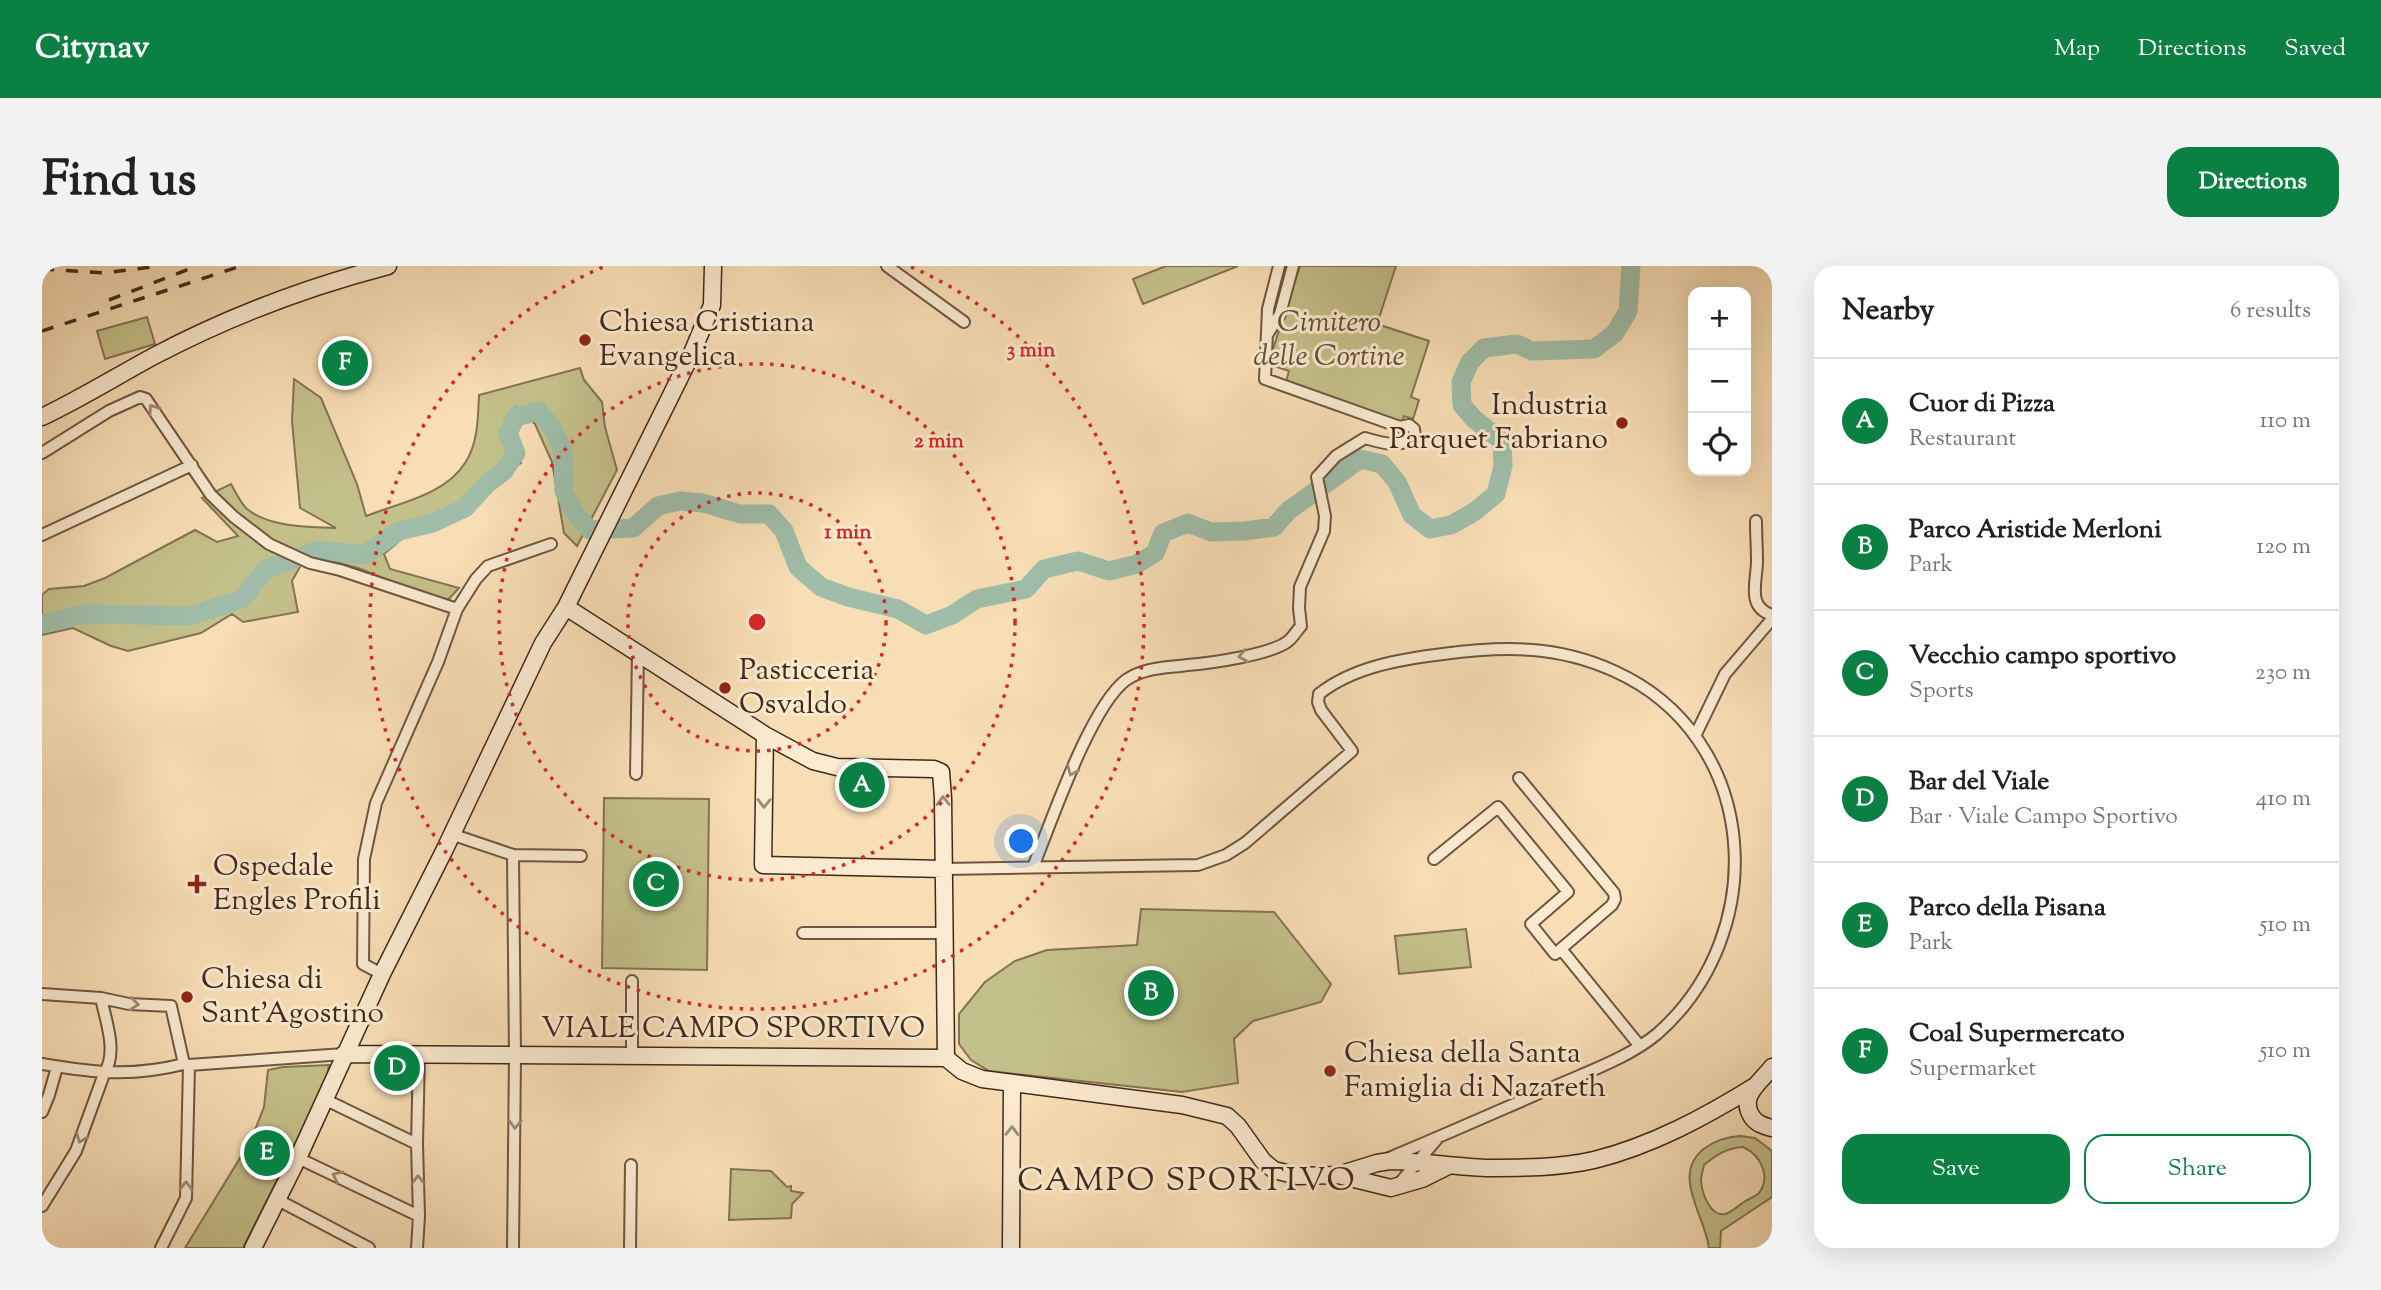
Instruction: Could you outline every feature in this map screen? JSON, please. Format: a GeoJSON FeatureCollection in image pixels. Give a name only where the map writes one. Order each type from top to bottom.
{"type":"FeatureCollection","features":[{"type":"Feature","properties":{"kind":"street"},"geometry":{"type":"LineString","coordinates":[[42,417],[156,355],[240,315],[314,287],[388,266]]}},
{"type":"Feature","properties":{"kind":"street"},"geometry":{"type":"LineString","coordinates":[[253,1248],[298,1158],[382,974],[543,643],[569,600],[692,354],[710,308],[713,266]]}},
{"type":"Feature","properties":{"kind":"street"},"geometry":{"type":"LineString","coordinates":[[887,266],[964,322]]}},
{"type":"Feature","properties":{"kind":"street"},"geometry":{"type":"LineString","coordinates":[[1033,867],[1084,744],[1103,707],[1126,680],[1153,668],[1189,665],[1257,653],[1288,642],[1301,626],[1300,587],[1324,531],[1325,516],[1317,477],[1336,457],[1365,438],[1396,444],[1410,441],[1415,436],[1414,429],[1409,425],[1400,427],[1265,379],[1268,309],[1279,266]]}},
{"type":"Feature","properties":{"kind":"street"},"geometry":{"type":"LineString","coordinates":[[1266,337],[1280,314],[1293,266]]}},
{"type":"Feature","properties":{"kind":"street"},"geometry":{"type":"LineString","coordinates":[[42,453],[109,411],[140,397],[146,399],[211,495],[233,517],[269,544],[310,563],[340,570],[457,609]]}},
{"type":"Feature","properties":{"kind":"street"},"geometry":{"type":"LineString","coordinates":[[42,535],[192,465]]}},
{"type":"Feature","properties":{"kind":"street"},"geometry":{"type":"LineString","coordinates":[[1696,734],[1726,674],[1772,617],[1756,603],[1753,588],[1757,564],[1756,521]]}},
{"type":"Feature","properties":{"kind":"street"},"geometry":{"type":"LineString","coordinates":[[382,974],[363,964],[364,859],[376,803],[438,662],[457,609],[476,579],[488,566],[551,544]]}},
{"type":"Feature","properties":{"kind":"street"},"geometry":{"type":"LineString","coordinates":[[569,600],[638,653],[765,735],[813,761],[837,767],[938,770],[942,777],[946,1058]]}},
{"type":"Feature","properties":{"kind":"street"},"geometry":{"type":"LineString","coordinates":[[765,735],[763,865],[944,869],[1198,865],[1226,855],[1245,843],[1352,751],[1318,702],[1319,694],[1336,680],[1380,665],[1472,650],[1550,650],[1615,671],[1683,719],[1696,734],[1719,772],[1733,815],[1738,854],[1737,891],[1729,925],[1704,981],[1681,1011],[1656,1035],[1580,1075],[1377,1163],[1372,1174],[1375,1181],[1390,1186],[1417,1163],[1438,1137]]}},
{"type":"Feature","properties":{"kind":"street"},"geometry":{"type":"LineString","coordinates":[[636,774],[638,653]]}},
{"type":"Feature","properties":{"kind":"street"},"geometry":{"type":"LineString","coordinates":[[1434,859],[1498,807],[1567,892],[1531,923],[1555,954],[1615,899],[1614,893],[1519,778]]}},
{"type":"Feature","properties":{"kind":"street"},"geometry":{"type":"LineString","coordinates":[[452,834],[513,855],[581,856]]}},
{"type":"Feature","properties":{"kind":"street"},"geometry":{"type":"LineString","coordinates":[[513,855],[513,1248]]}},
{"type":"Feature","properties":{"kind":"street"},"geometry":{"type":"LineString","coordinates":[[803,933],[945,933]]}},
{"type":"Feature","properties":{"kind":"street"},"geometry":{"type":"LineString","coordinates":[[1560,949],[1639,1045]]}},
{"type":"Feature","properties":{"kind":"street"},"geometry":{"type":"LineString","coordinates":[[632,981],[632,1056]]}},
{"type":"Feature","properties":{"kind":"street"},"geometry":{"type":"LineString","coordinates":[[42,994],[171,1006],[186,1065],[186,1198],[161,1248]]}},
{"type":"Feature","properties":{"kind":"street"},"geometry":{"type":"LineString","coordinates":[[42,1206],[76,1151],[110,1064],[109,1035],[101,998]]}},
{"type":"Feature","properties":{"kind":"street"},"geometry":{"type":"LineString","coordinates":[[42,1064],[104,1074],[135,1073],[186,1065],[344,1054]]}},
{"type":"Feature","properties":{"kind":"street","name":"VIALE CAMPO SPORTIVO"},"geometry":{"type":"LineString","coordinates":[[344,1054],[946,1058],[962,1071],[982,1079],[1182,1105],[1227,1116],[1238,1126],[1257,1156],[1274,1170],[1298,1176],[1338,1175],[1390,1186],[1422,1179],[1447,1166]]}},
{"type":"Feature","properties":{"kind":"street"},"geometry":{"type":"LineString","coordinates":[[416,1248],[419,1216],[419,1055]]}},
{"type":"Feature","properties":{"kind":"street"},"geometry":{"type":"LineString","coordinates":[[42,1112],[57,1067]]}},
{"type":"Feature","properties":{"kind":"street"},"geometry":{"type":"LineString","coordinates":[[1766,1078],[1748,1099],[1749,1111],[1755,1121],[1772,1128]]}},
{"type":"Feature","properties":{"kind":"street","name":"VIALE CAMPO SPORTIVO"},"geometry":{"type":"LineString","coordinates":[[1338,1175],[1377,1163],[1553,1166],[1593,1160],[1638,1146],[1711,1114],[1766,1078]]}},
{"type":"Feature","properties":{"kind":"street"},"geometry":{"type":"LineString","coordinates":[[1011,1248],[1012,1083]]}},
{"type":"Feature","properties":{"kind":"street"},"geometry":{"type":"LineString","coordinates":[[324,1099],[417,1144]]}},
{"type":"Feature","properties":{"kind":"street","name":"VIALE CAMPO SPORTIVO"},"geometry":{"type":"LineString","coordinates":[[1711,1114],[1749,1111]]}},
{"type":"Feature","properties":{"kind":"street"},"geometry":{"type":"LineString","coordinates":[[298,1158],[419,1216]]}},
{"type":"Feature","properties":{"kind":"street"},"geometry":{"type":"LineString","coordinates":[[630,1248],[631,1165]]}},
{"type":"Feature","properties":{"kind":"street"},"geometry":{"type":"LineString","coordinates":[[278,1200],[369,1248]]}},
{"type":"Feature","properties":{"kind":"green space"},"geometry":{"type":"Polygon","coordinates":[[[1166,266],[1238,266],[1143,304],[1133,279],[1166,266]]]}},
{"type":"Feature","properties":{"kind":"green space","name":"Cimitero delle Cortine"},"geometry":{"type":"Polygon","coordinates":[[[1300,266],[1396,266],[1377,324],[1429,341],[1411,397],[1419,400],[1413,419],[1404,416],[1402,423],[1285,385],[1289,371],[1268,364],[1300,266]]]}},
{"type":"Feature","properties":{"kind":"green space"},"geometry":{"type":"Polygon","coordinates":[[[147,317],[155,344],[105,359],[97,331],[147,317]]]}},
{"type":"Feature","properties":{"kind":"green space"},"geometry":{"type":"Polygon","coordinates":[[[580,368],[584,380],[602,402],[605,427],[617,470],[577,546],[564,533],[552,462],[535,424],[516,408],[516,436],[521,463],[455,507],[422,522],[384,554],[390,569],[459,588],[448,600],[423,594],[358,568],[320,558],[301,565],[292,581],[298,612],[243,622],[232,614],[201,633],[128,651],[73,628],[42,635],[42,595],[49,589],[84,586],[105,578],[195,530],[217,542],[238,536],[202,498],[231,484],[246,508],[265,519],[288,525],[336,528],[300,508],[292,421],[294,379],[321,398],[357,484],[366,516],[420,497],[446,483],[456,474],[473,447],[479,395],[580,368]]]}},
{"type":"Feature","properties":{"kind":"green space"},"geometry":{"type":"Polygon","coordinates":[[[604,798],[709,799],[707,970],[602,968],[604,798]]]}},
{"type":"Feature","properties":{"kind":"green space"},"geometry":{"type":"Polygon","coordinates":[[[1141,909],[1274,912],[1331,984],[1321,1002],[1253,1021],[1234,1039],[1238,1083],[1182,1092],[989,1071],[971,1060],[959,1044],[959,1014],[985,982],[1015,961],[1047,950],[1137,945],[1141,909]]]}},
{"type":"Feature","properties":{"kind":"green space"},"geometry":{"type":"Polygon","coordinates":[[[1466,929],[1471,967],[1399,974],[1395,936],[1466,929]]]}},
{"type":"Feature","properties":{"kind":"green space"},"geometry":{"type":"Polygon","coordinates":[[[329,1065],[326,1082],[243,1248],[185,1248],[251,1140],[264,1107],[268,1070],[329,1065]]]}},
{"type":"Feature","properties":{"kind":"green space"},"geometry":{"type":"Polygon","coordinates":[[[1740,1136],[1755,1138],[1772,1151],[1772,1197],[1721,1231],[1720,1248],[1709,1248],[1692,1195],[1690,1170],[1695,1158],[1705,1148],[1717,1141],[1740,1136]],[[1743,1147],[1732,1149],[1717,1155],[1704,1165],[1702,1186],[1705,1198],[1715,1212],[1730,1212],[1758,1194],[1762,1188],[1763,1168],[1743,1147]]]}},
{"type":"Feature","properties":{"kind":"green space"},"geometry":{"type":"Polygon","coordinates":[[[731,1169],[771,1171],[787,1187],[791,1186],[791,1191],[803,1193],[792,1204],[791,1218],[729,1220],[731,1169]]]}},
{"type":"Feature","properties":{"kind":"waterway"},"geometry":{"type":"LineString","coordinates":[[42,624],[83,614],[189,616],[242,599],[266,569],[319,550],[365,555],[399,531],[433,523],[465,508],[487,484],[504,471],[516,453],[508,433],[516,417],[539,411],[553,429],[563,451],[564,491],[574,512],[590,530],[633,528],[658,506],[680,501],[703,503],[740,514],[769,514],[784,531],[798,567],[821,587],[848,597],[898,609],[926,625],[952,615],[977,599],[1026,589],[1044,569],[1078,561],[1109,571],[1137,564],[1155,553],[1163,533],[1188,523],[1211,532],[1274,527],[1288,511],[1360,459],[1382,464],[1397,482],[1412,515],[1430,529],[1451,525],[1474,512],[1496,494],[1503,466],[1502,441],[1474,419],[1462,405],[1461,382],[1470,362],[1484,348],[1517,344],[1532,351],[1594,349],[1615,333],[1628,311],[1631,266]]}},
{"type":"Feature","properties":{"kind":"railway"},"geometry":{"type":"LineString","coordinates":[[42,269],[104,273],[160,266]]}},
{"type":"Feature","properties":{"kind":"railway"},"geometry":{"type":"LineString","coordinates":[[109,300],[197,266]]}},
{"type":"Feature","properties":{"kind":"railway"},"geometry":{"type":"LineString","coordinates":[[42,331],[241,266]]}},
{"type":"Feature","properties":{"kind":"place","name":"Chiesa Cristiana Evangelica"},"geometry":{"type":"Point","coordinates":[585,340]}},
{"type":"Feature","properties":{"kind":"place","name":"Coal Supermercato"},"geometry":{"type":"Point","coordinates":[345,363]}},
{"type":"Feature","properties":{"kind":"place","name":"Industria Parquet Fabriano"},"geometry":{"type":"Point","coordinates":[1622,423]}},
{"type":"Feature","properties":{"kind":"place","name":"Pasticceria Osvaldo"},"geometry":{"type":"Point","coordinates":[725,688]}},
{"type":"Feature","properties":{"kind":"place","name":"Cuor di Pizza"},"geometry":{"type":"Point","coordinates":[862,785]}},
{"type":"Feature","properties":{"kind":"place","name":"Ospedale Engles Profili"},"geometry":{"type":"Point","coordinates":[197,884]}},
{"type":"Feature","properties":{"kind":"place","name":"Vecchio campo sportivo"},"geometry":{"type":"Point","coordinates":[656,884]}},
{"type":"Feature","properties":{"kind":"place","name":"Parco Aristide Merloni"},"geometry":{"type":"Point","coordinates":[1151,993]}},
{"type":"Feature","properties":{"kind":"place","name":"Chiesa di Sant'Agostino"},"geometry":{"type":"Point","coordinates":[187,997]}},
{"type":"Feature","properties":{"kind":"place","name":"Bar del Viale"},"geometry":{"type":"Point","coordinates":[397,1068]}},
{"type":"Feature","properties":{"kind":"place","name":"Chiesa della Santa Famiglia di Nazareth"},"geometry":{"type":"Point","coordinates":[1330,1071]}},
{"type":"Feature","properties":{"kind":"place","name":"Parco della Pisana"},"geometry":{"type":"Point","coordinates":[267,1153]}},
{"type":"Feature","properties":{"kind":"district","name":"CAMPO SPORTIVO"},"geometry":{"type":"Point","coordinates":[1187,1182]}}]}
